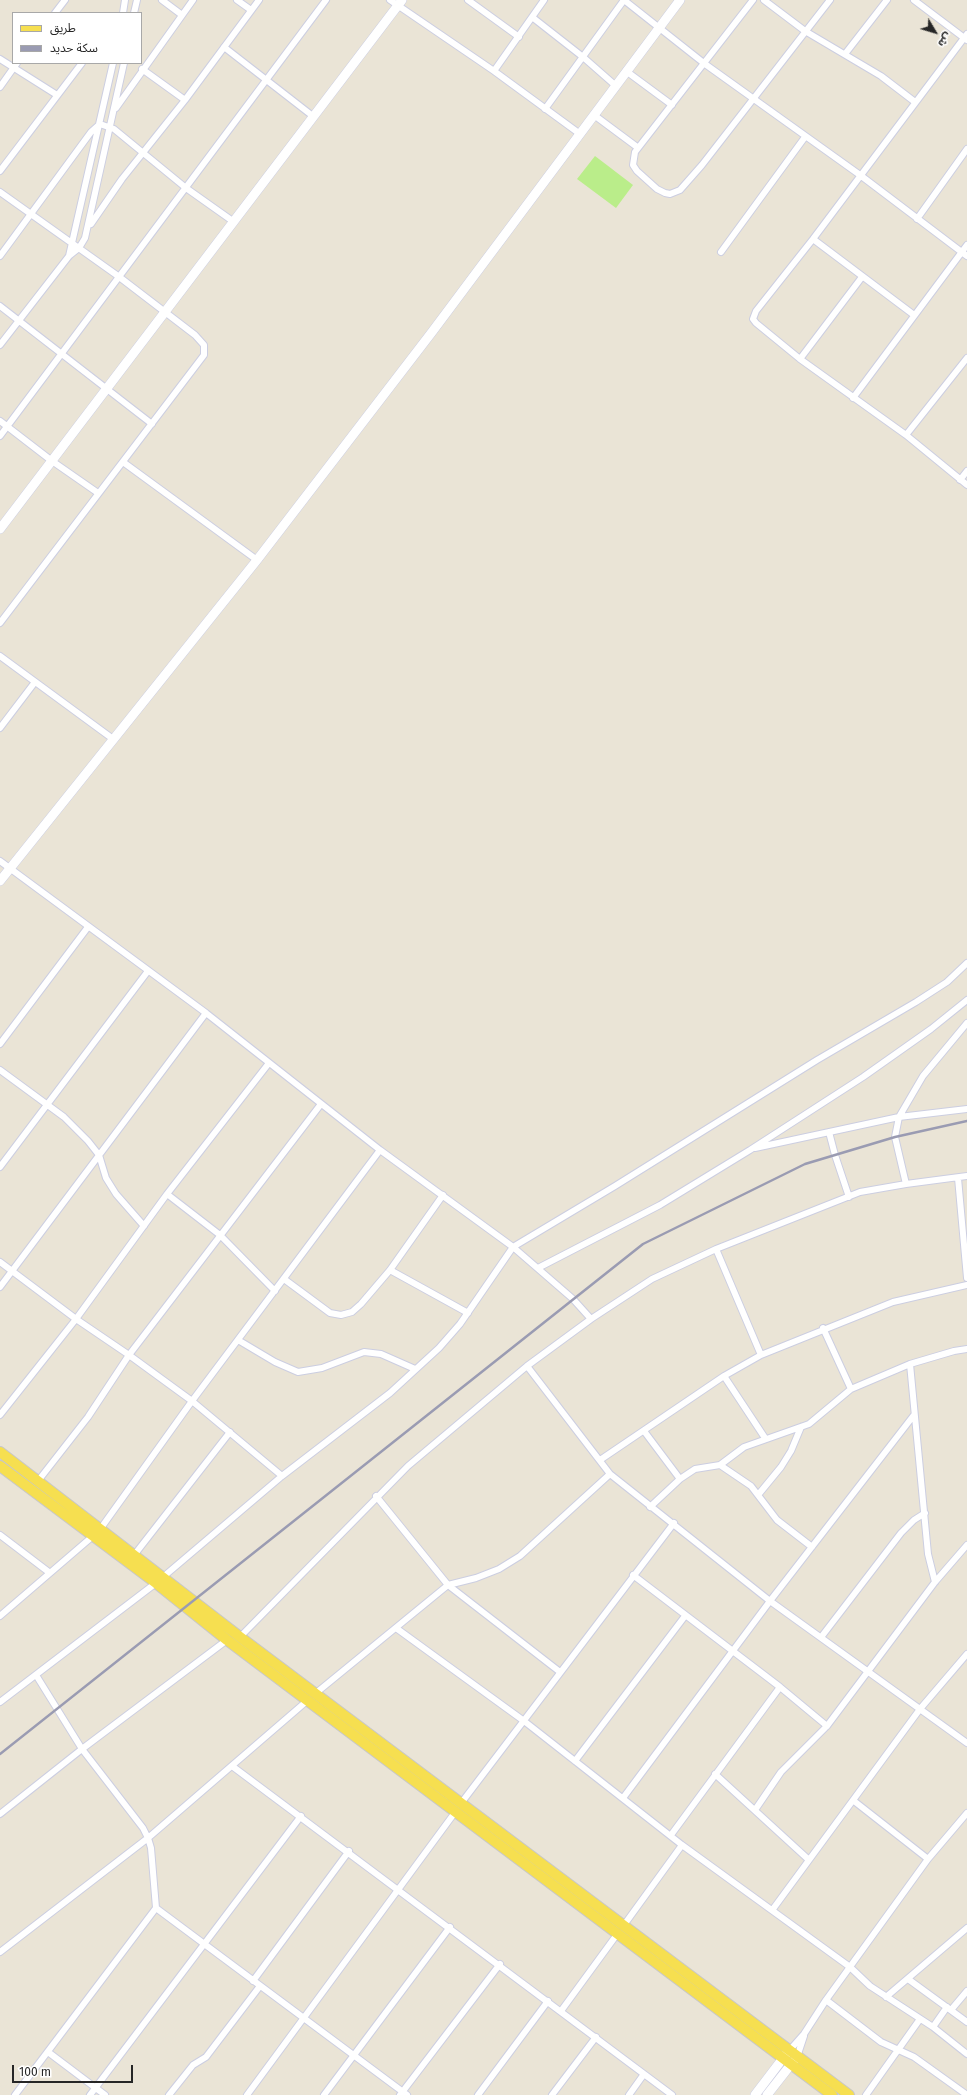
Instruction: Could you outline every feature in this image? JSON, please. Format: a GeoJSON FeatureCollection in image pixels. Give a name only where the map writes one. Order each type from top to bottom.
{"type":"FeatureCollection","features":[{"type":"Feature","properties":{"kind":"main road"},"geometry":{"type":"LineString","coordinates":[[0,1452],[135,1554],[159,1579],[227,1640],[308,1700],[459,1806]]}},
{"type":"Feature","properties":{"kind":"main road"},"geometry":{"type":"LineString","coordinates":[[0,1466],[94,1536],[159,1579],[316,1693],[459,1806],[790,2057],[850,2095]]}},
{"type":"Feature","properties":{"kind":"main road"},"geometry":{"type":"LineString","coordinates":[[790,2057],[832,2095]]}},
{"type":"Feature","properties":{"kind":"street"},"geometry":{"type":"LineString","coordinates":[[56,12],[65,0]]}},
{"type":"Feature","properties":{"kind":"street"},"geometry":{"type":"LineString","coordinates":[[123,12],[125,0]]}},
{"type":"Feature","properties":{"kind":"street"},"geometry":{"type":"LineString","coordinates":[[134,12],[137,0]]}},
{"type":"Feature","properties":{"kind":"street"},"geometry":{"type":"LineString","coordinates":[[162,0],[182,15]]}},
{"type":"Feature","properties":{"kind":"street"},"geometry":{"type":"LineString","coordinates":[[114,110],[193,0]]}},
{"type":"Feature","properties":{"kind":"street"},"geometry":{"type":"LineString","coordinates":[[238,0],[251,10]]}},
{"type":"Feature","properties":{"kind":"street"},"geometry":{"type":"LineString","coordinates":[[0,345],[69,256],[79,248],[88,228],[109,196],[184,100],[259,0]]}},
{"type":"Feature","properties":{"kind":"street"},"geometry":{"type":"LineString","coordinates":[[0,436],[61,352],[186,188],[326,0]]}},
{"type":"Feature","properties":{"kind":"street"},"geometry":{"type":"LineString","coordinates":[[468,0],[518,37]]}},
{"type":"Feature","properties":{"kind":"street"},"geometry":{"type":"LineString","coordinates":[[494,71],[544,0]]}},
{"type":"Feature","properties":{"kind":"street"},"geometry":{"type":"LineString","coordinates":[[545,109],[624,0],[705,64],[860,175],[964,254]]}},
{"type":"Feature","properties":{"kind":"street"},"geometry":{"type":"LineString","coordinates":[[0,881],[257,560],[432,332],[680,0]]}},
{"type":"Feature","properties":{"kind":"street"},"geometry":{"type":"LineString","coordinates":[[753,0],[705,64],[638,147],[633,159],[637,171],[657,189],[670,194],[680,190],[754,99],[830,0]]}},
{"type":"Feature","properties":{"kind":"street"},"geometry":{"type":"LineString","coordinates":[[764,0],[805,31],[881,76],[915,102]]}},
{"type":"Feature","properties":{"kind":"street"},"geometry":{"type":"LineString","coordinates":[[845,54],[887,0]]}},
{"type":"Feature","properties":{"kind":"street"},"geometry":{"type":"LineString","coordinates":[[914,0],[966,37],[915,102],[813,239],[770,292],[753,317],[756,323],[800,359],[906,435],[960,480],[967,484]]}},
{"type":"Feature","properties":{"kind":"street"},"geometry":{"type":"LineString","coordinates":[[0,530],[314,117],[397,2],[580,134]]}},
{"type":"Feature","properties":{"kind":"street"},"geometry":{"type":"LineString","coordinates":[[532,17],[583,56],[616,86]]}},
{"type":"Feature","properties":{"kind":"street"},"geometry":{"type":"LineString","coordinates":[[224,47],[314,117]]}},
{"type":"Feature","properties":{"kind":"street"},"geometry":{"type":"LineString","coordinates":[[0,59],[15,66],[57,95]]}},
{"type":"Feature","properties":{"kind":"street"},"geometry":{"type":"LineString","coordinates":[[0,171],[81,64]]}},
{"type":"Feature","properties":{"kind":"street"},"geometry":{"type":"LineString","coordinates":[[69,256],[113,64]]}},
{"type":"Feature","properties":{"kind":"street"},"geometry":{"type":"LineString","coordinates":[[88,228],[124,64]]}},
{"type":"Feature","properties":{"kind":"street"},"geometry":{"type":"LineString","coordinates":[[0,87],[15,66]]}},
{"type":"Feature","properties":{"kind":"street"},"geometry":{"type":"LineString","coordinates":[[142,70],[184,100]]}},
{"type":"Feature","properties":{"kind":"street"},"geometry":{"type":"LineString","coordinates":[[626,71],[672,105]]}},
{"type":"Feature","properties":{"kind":"street"},"geometry":{"type":"LineString","coordinates":[[594,115],[638,147]]}},
{"type":"Feature","properties":{"kind":"street"},"geometry":{"type":"LineString","coordinates":[[100,124],[110,127],[186,188],[234,222]]}},
{"type":"Feature","properties":{"kind":"street"},"geometry":{"type":"LineString","coordinates":[[0,256],[91,132],[100,124]]}},
{"type":"Feature","properties":{"kind":"street"},"geometry":{"type":"LineString","coordinates":[[721,252],[805,137]]}},
{"type":"Feature","properties":{"kind":"street"},"geometry":{"type":"LineString","coordinates":[[917,219],[967,149]]}},
{"type":"Feature","properties":{"kind":"street"},"geometry":{"type":"LineString","coordinates":[[961,158],[967,162]]}},
{"type":"Feature","properties":{"kind":"street"},"geometry":{"type":"LineString","coordinates":[[0,192],[118,276],[195,335],[204,345],[204,355],[0,623]]}},
{"type":"Feature","properties":{"kind":"street"},"geometry":{"type":"LineString","coordinates":[[813,239],[914,315]]}},
{"type":"Feature","properties":{"kind":"street"},"geometry":{"type":"LineString","coordinates":[[853,398],[914,315],[964,254],[967,245]]}},
{"type":"Feature","properties":{"kind":"street"},"geometry":{"type":"LineString","coordinates":[[800,359],[862,276]]}},
{"type":"Feature","properties":{"kind":"street"},"geometry":{"type":"LineString","coordinates":[[0,306],[152,424]]}},
{"type":"Feature","properties":{"kind":"street"},"geometry":{"type":"LineString","coordinates":[[906,435],[967,358]]}},
{"type":"Feature","properties":{"kind":"street"},"geometry":{"type":"LineString","coordinates":[[0,421],[52,461],[98,493]]}},
{"type":"Feature","properties":{"kind":"street"},"geometry":{"type":"LineString","coordinates":[[123,462],[257,560]]}},
{"type":"Feature","properties":{"kind":"street"},"geometry":{"type":"LineString","coordinates":[[960,480],[967,471]]}},
{"type":"Feature","properties":{"kind":"street"},"geometry":{"type":"LineString","coordinates":[[0,656],[114,738]]}},
{"type":"Feature","properties":{"kind":"street"},"geometry":{"type":"LineString","coordinates":[[0,728],[35,682]]}},
{"type":"Feature","properties":{"kind":"street"},"geometry":{"type":"LineString","coordinates":[[0,861],[206,1013],[380,1150],[513,1247],[574,1299],[591,1318]]}},
{"type":"Feature","properties":{"kind":"street"},"geometry":{"type":"LineString","coordinates":[[0,1044],[88,927]]}},
{"type":"Feature","properties":{"kind":"street"},"geometry":{"type":"LineString","coordinates":[[0,1702],[159,1579],[282,1476],[375,1405],[439,1348],[468,1313],[513,1247],[615,1186],[817,1060],[916,1002],[947,982],[967,963]]}},
{"type":"Feature","properties":{"kind":"street"},"geometry":{"type":"LineString","coordinates":[[0,1167],[148,971]]}},
{"type":"Feature","properties":{"kind":"street"},"geometry":{"type":"LineString","coordinates":[[538,1268],[660,1205],[750,1150],[862,1077],[931,1029],[967,1000]]}},
{"type":"Feature","properties":{"kind":"street"},"geometry":{"type":"LineString","coordinates":[[0,1287],[206,1013]]}},
{"type":"Feature","properties":{"kind":"street"},"geometry":{"type":"LineString","coordinates":[[906,1184],[895,1137],[899,1117],[923,1076],[967,1023]]}},
{"type":"Feature","properties":{"kind":"street"},"geometry":{"type":"LineString","coordinates":[[0,1415],[76,1319],[167,1194],[269,1063]]}},
{"type":"Feature","properties":{"kind":"street"},"geometry":{"type":"LineString","coordinates":[[0,1070],[75,1127],[99,1155],[106,1178],[116,1194],[144,1226]]}},
{"type":"Feature","properties":{"kind":"street"},"geometry":{"type":"LineString","coordinates":[[38,1481],[88,1417],[129,1355],[220,1234],[322,1104]]}},
{"type":"Feature","properties":{"kind":"street"},"geometry":{"type":"LineString","coordinates":[[750,1150],[899,1117],[967,1109]]}},
{"type":"Feature","properties":{"kind":"street"},"geometry":{"type":"LineString","coordinates":[[829,1132],[849,1197]]}},
{"type":"Feature","properties":{"kind":"street"},"geometry":{"type":"LineString","coordinates":[[0,1616],[94,1536],[101,1528],[192,1401],[380,1150]]}},
{"type":"Feature","properties":{"kind":"street"},"geometry":{"type":"LineString","coordinates":[[240,1637],[376,1496],[408,1466],[527,1366],[591,1318],[652,1279],[716,1249],[860,1192],[967,1176]]}},
{"type":"Feature","properties":{"kind":"street"},"geometry":{"type":"LineString","coordinates":[[958,1178],[967,1278]]}},
{"type":"Feature","properties":{"kind":"street"},"geometry":{"type":"LineString","coordinates":[[167,1194],[220,1234],[275,1291]]}},
{"type":"Feature","properties":{"kind":"street"},"geometry":{"type":"LineString","coordinates":[[284,1280],[324,1311],[341,1315],[357,1308],[390,1270],[443,1195]]}},
{"type":"Feature","properties":{"kind":"street"},"geometry":{"type":"LineString","coordinates":[[716,1249],[761,1355]]}},
{"type":"Feature","properties":{"kind":"street"},"geometry":{"type":"LineString","coordinates":[[0,1262],[76,1319],[192,1401],[282,1476]]}},
{"type":"Feature","properties":{"kind":"street"},"geometry":{"type":"LineString","coordinates":[[390,1270],[468,1313]]}},
{"type":"Feature","properties":{"kind":"street"},"geometry":{"type":"LineString","coordinates":[[600,1460],[724,1376],[761,1355],[823,1328],[892,1302],[967,1285]]}},
{"type":"Feature","properties":{"kind":"street"},"geometry":{"type":"LineString","coordinates":[[823,1328],[851,1389]]}},
{"type":"Feature","properties":{"kind":"street"},"geometry":{"type":"LineString","coordinates":[[238,1340],[275,1362],[298,1372],[322,1368],[364,1352],[382,1354],[415,1369]]}},
{"type":"Feature","properties":{"kind":"street"},"geometry":{"type":"LineString","coordinates":[[650,1507],[680,1479],[701,1467],[720,1465],[744,1447],[765,1438],[809,1424],[851,1389],[910,1364],[954,1351],[967,1349]]}},
{"type":"Feature","properties":{"kind":"street"},"geometry":{"type":"LineString","coordinates":[[910,1364],[928,1554],[935,1582]]}},
{"type":"Feature","properties":{"kind":"street"},"geometry":{"type":"LineString","coordinates":[[527,1366],[610,1474],[650,1507],[674,1523],[770,1601],[822,1636],[967,1743]]}},
{"type":"Feature","properties":{"kind":"street"},"geometry":{"type":"LineString","coordinates":[[724,1376],[765,1438]]}},
{"type":"Feature","properties":{"kind":"street"},"geometry":{"type":"LineString","coordinates":[[623,1798],[770,1601],[914,1415]]}},
{"type":"Feature","properties":{"kind":"street"},"geometry":{"type":"LineString","coordinates":[[758,1495],[781,1467],[791,1451],[801,1427]]}},
{"type":"Feature","properties":{"kind":"street"},"geometry":{"type":"LineString","coordinates":[[644,1431],[680,1479]]}},
{"type":"Feature","properties":{"kind":"street"},"geometry":{"type":"LineString","coordinates":[[135,1554],[230,1432]]}},
{"type":"Feature","properties":{"kind":"street"},"geometry":{"type":"LineString","coordinates":[[720,1465],[751,1486],[777,1520],[812,1547]]}},
{"type":"Feature","properties":{"kind":"street"},"geometry":{"type":"LineString","coordinates":[[316,1693],[448,1585],[499,1569],[520,1556],[610,1474]]}},
{"type":"Feature","properties":{"kind":"street"},"geometry":{"type":"LineString","coordinates":[[376,1496],[448,1585],[560,1672]]}},
{"type":"Feature","properties":{"kind":"street"},"geometry":{"type":"LineString","coordinates":[[822,1636],[901,1533],[914,1520],[925,1513]]}},
{"type":"Feature","properties":{"kind":"street"},"geometry":{"type":"LineString","coordinates":[[247,2095],[459,1806],[674,1523]]}},
{"type":"Feature","properties":{"kind":"street"},"geometry":{"type":"LineString","coordinates":[[0,1535],[50,1573]]}},
{"type":"Feature","properties":{"kind":"street"},"geometry":{"type":"LineString","coordinates":[[755,1810],[781,1772],[827,1726],[869,1672],[935,1582],[967,1545]]}},
{"type":"Feature","properties":{"kind":"street"},"geometry":{"type":"LineString","coordinates":[[633,1575],[780,1687],[827,1726]]}},
{"type":"Feature","properties":{"kind":"street"},"geometry":{"type":"LineString","coordinates":[[575,1761],[685,1616]]}},
{"type":"Feature","properties":{"kind":"street"},"geometry":{"type":"LineString","coordinates":[[396,1628],[524,1721],[682,1845],[773,1909],[850,1967],[870,1986],[932,2027],[967,2054]]}},
{"type":"Feature","properties":{"kind":"street"},"geometry":{"type":"LineString","coordinates":[[0,1814],[227,1640]]}},
{"type":"Feature","properties":{"kind":"street"},"geometry":{"type":"LineString","coordinates":[[773,1909],[854,1801],[920,1709],[967,1654]]}},
{"type":"Feature","properties":{"kind":"street"},"geometry":{"type":"LineString","coordinates":[[15,2095],[156,1908],[151,1848],[148,1838],[142,1828],[82,1750],[36,1675]]}},
{"type":"Feature","properties":{"kind":"street"},"geometry":{"type":"LineString","coordinates":[[671,1835],[780,1687]]}},
{"type":"Feature","properties":{"kind":"street"},"geometry":{"type":"LineString","coordinates":[[0,1952],[148,1838],[308,1700]]}},
{"type":"Feature","properties":{"kind":"street"},"geometry":{"type":"LineString","coordinates":[[232,1766],[349,1851],[672,2095]]}},
{"type":"Feature","properties":{"kind":"street"},"geometry":{"type":"LineString","coordinates":[[715,1774],[809,1860]]}},
{"type":"Feature","properties":{"kind":"street"},"geometry":{"type":"LineString","coordinates":[[854,1801],[928,1859]]}},
{"type":"Feature","properties":{"kind":"street"},"geometry":{"type":"LineString","coordinates":[[767,2095],[826,2000],[928,1859],[967,1813]]}},
{"type":"Feature","properties":{"kind":"street"},"geometry":{"type":"LineString","coordinates":[[90,2095],[301,1816]]}},
{"type":"Feature","properties":{"kind":"street"},"geometry":{"type":"LineString","coordinates":[[561,2011],[682,1845]]}},
{"type":"Feature","properties":{"kind":"street"},"geometry":{"type":"LineString","coordinates":[[253,1980],[349,1851]]}},
{"type":"Feature","properties":{"kind":"street"},"geometry":{"type":"LineString","coordinates":[[156,1908],[354,2055],[403,2094],[500,1964]]}},
{"type":"Feature","properties":{"kind":"street"},"geometry":{"type":"LineString","coordinates":[[324,2095],[450,1927]]}},
{"type":"Feature","properties":{"kind":"street"},"geometry":{"type":"LineString","coordinates":[[886,1997],[967,1928]]}},
{"type":"Feature","properties":{"kind":"street"},"geometry":{"type":"LineString","coordinates":[[908,1978],[967,2022]]}},
{"type":"Feature","properties":{"kind":"street"},"geometry":{"type":"LineString","coordinates":[[169,2095],[193,2065],[206,2057],[260,1986]]}},
{"type":"Feature","properties":{"kind":"street"},"geometry":{"type":"LineString","coordinates":[[932,2027],[967,1991]]}},
{"type":"Feature","properties":{"kind":"street"},"geometry":{"type":"LineString","coordinates":[[826,2000],[881,2042],[914,2057],[967,2095]]}},
{"type":"Feature","properties":{"kind":"street"},"geometry":{"type":"LineString","coordinates":[[478,2095],[548,2001]]}},
{"type":"Feature","properties":{"kind":"street"},"geometry":{"type":"LineString","coordinates":[[866,2095],[920,2019]]}},
{"type":"Feature","properties":{"kind":"street"},"geometry":{"type":"LineString","coordinates":[[755,2095],[790,2057],[804,2034]]}},
{"type":"Feature","properties":{"kind":"street"},"geometry":{"type":"LineString","coordinates":[[552,2095],[596,2037]]}},
{"type":"Feature","properties":{"kind":"street"},"geometry":{"type":"LineString","coordinates":[[48,2052],[105,2095]]}},
{"type":"Feature","properties":{"kind":"street"},"geometry":{"type":"LineString","coordinates":[[629,2095],[644,2074]]}},
{"type":"Feature","properties":{"kind":"green space"},"geometry":{"type":"Polygon","coordinates":[[[595,156],[633,185],[616,208],[577,179],[595,156]]]}},
{"type":"Feature","properties":{"kind":"railway"},"geometry":{"type":"LineString","coordinates":[[0,1754],[643,1244],[805,1164],[895,1137],[967,1121]]}}]}
